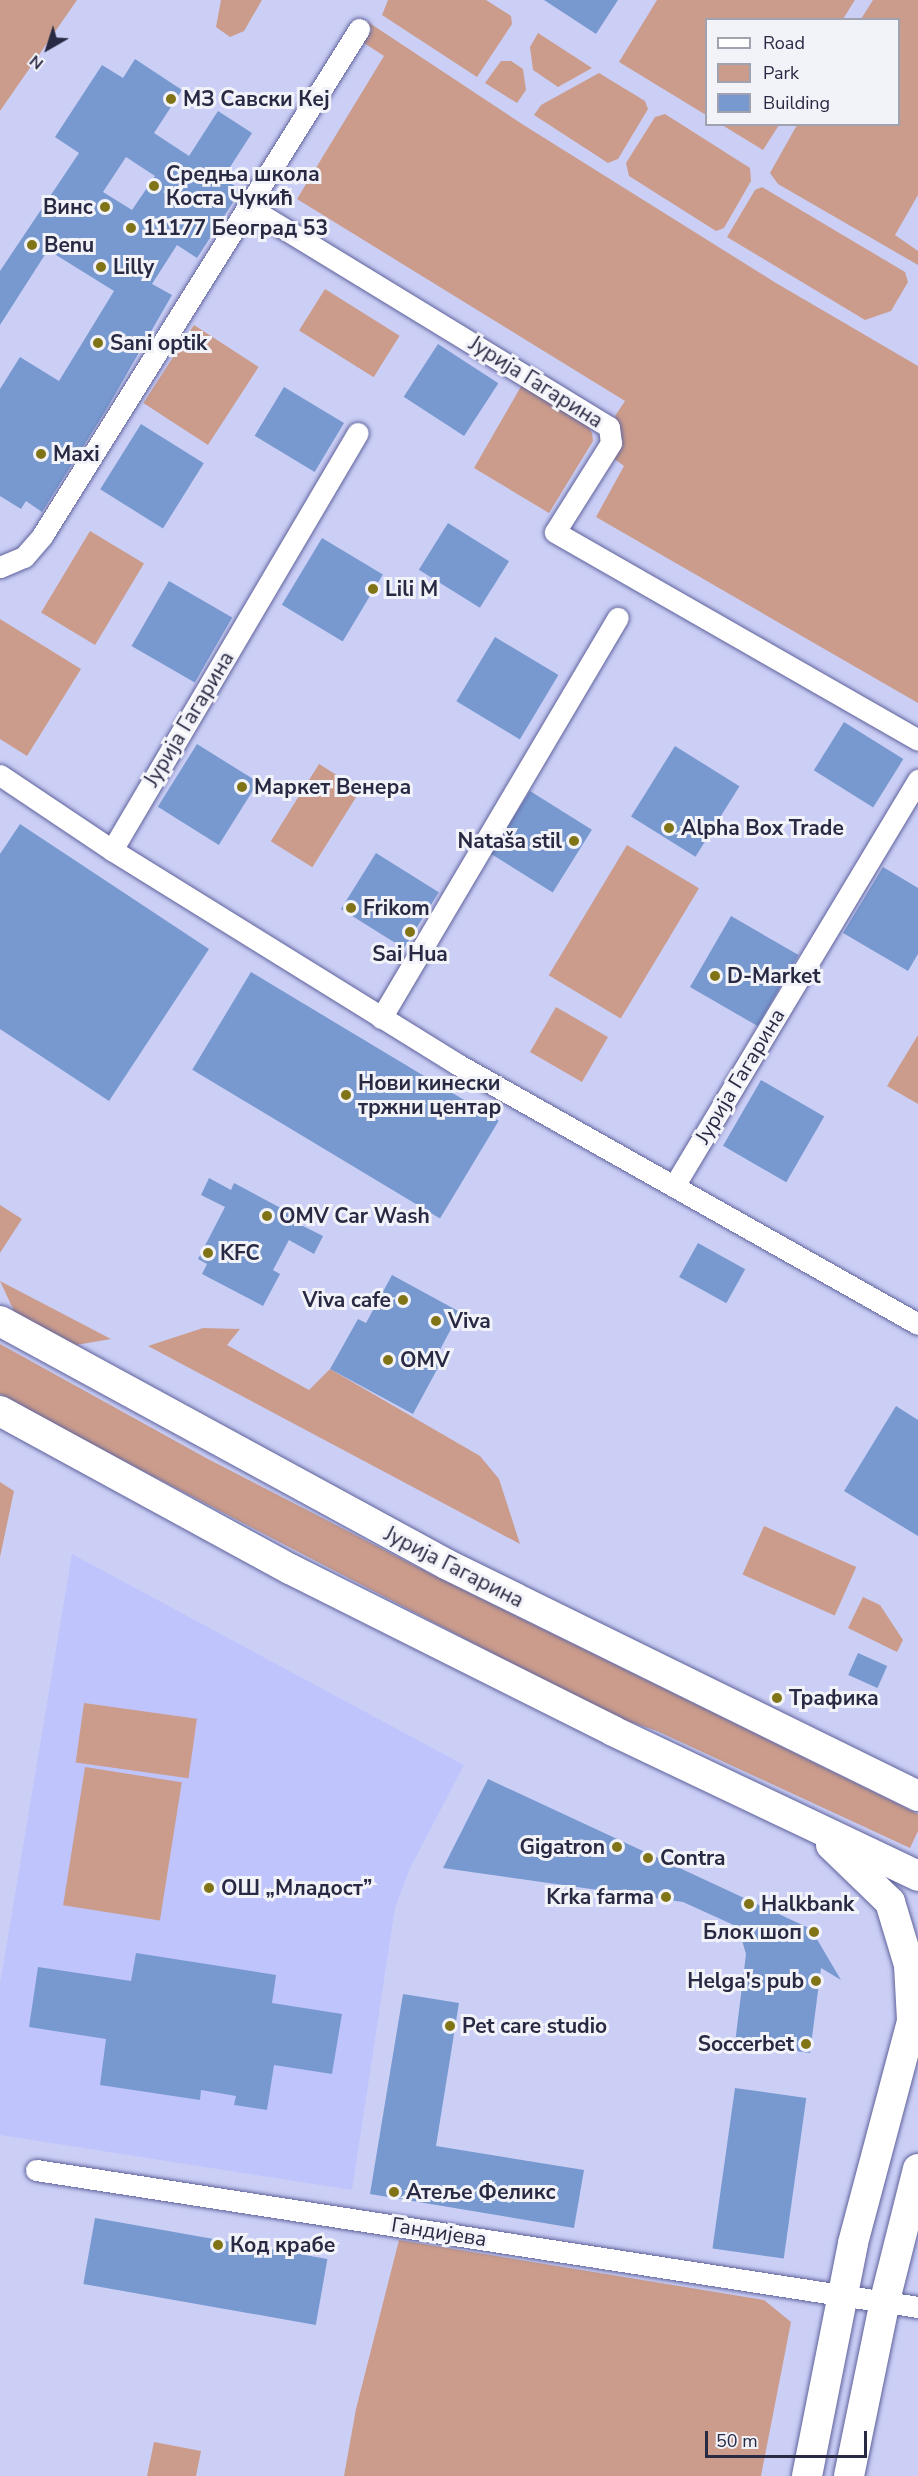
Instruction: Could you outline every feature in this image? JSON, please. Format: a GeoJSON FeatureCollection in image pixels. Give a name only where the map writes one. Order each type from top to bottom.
{"type":"FeatureCollection","features":[{"type":"Feature","properties":{"kind":"main road","name":"Јурија Гагарина"},"geometry":{"type":"LineString","coordinates":[[0,1321],[446,1564],[918,1796]]}},
{"type":"Feature","properties":{"kind":"main road"},"geometry":{"type":"LineString","coordinates":[[0,1411],[290,1569],[613,1731],[918,1876]]}},
{"type":"Feature","properties":{"kind":"main road"},"geometry":{"type":"LineString","coordinates":[[868,1772],[918,1776]]}},
{"type":"Feature","properties":{"kind":"main road"},"geometry":{"type":"LineString","coordinates":[[806,1823],[890,1902],[909,1965],[915,2010],[842,2293],[807,2476]]}},
{"type":"Feature","properties":{"kind":"main road"},"geometry":{"type":"LineString","coordinates":[[849,2476],[885,2300],[918,2169]]}},
{"type":"Feature","properties":{"kind":"street"},"geometry":{"type":"LineString","coordinates":[[0,567],[24,557],[42,536],[359,29]]}},
{"type":"Feature","properties":{"kind":"street","name":"Јурија Гагарина"},"geometry":{"type":"LineString","coordinates":[[248,206],[609,427],[611,443],[555,532],[918,740]]}},
{"type":"Feature","properties":{"kind":"street","name":"Јурија Гагарина"},"geometry":{"type":"LineString","coordinates":[[112,850],[358,433]]}},
{"type":"Feature","properties":{"kind":"street"},"geometry":{"type":"LineString","coordinates":[[381,1018],[618,618]]}},
{"type":"Feature","properties":{"kind":"street"},"geometry":{"type":"LineString","coordinates":[[0,775],[112,850],[381,1018],[918,1324]]}},
{"type":"Feature","properties":{"kind":"street","name":"Јурија Гагарина"},"geometry":{"type":"LineString","coordinates":[[674,1186],[918,780]]}},
{"type":"Feature","properties":{"kind":"street","name":"Гандијева"},"geometry":{"type":"LineString","coordinates":[[36,2170],[842,2293],[918,2307]]}},
{"type":"Feature","properties":{"kind":"shaded area","name":"ОШ „Младост”"},"geometry":{"type":"Polygon","coordinates":[[[72,1554],[464,1765],[410,1868],[395,1908],[352,2190],[0,2135],[0,1984],[72,1554]]]}},
{"type":"Feature","properties":{"kind":"green space"},"geometry":{"type":"Polygon","coordinates":[[[0,0],[77,0],[0,111],[0,0]]]}},
{"type":"Feature","properties":{"kind":"green space"},"geometry":{"type":"Polygon","coordinates":[[[221,0],[262,0],[244,31],[230,37],[216,27],[221,0]]]}},
{"type":"Feature","properties":{"kind":"green space"},"geometry":{"type":"Polygon","coordinates":[[[388,0],[486,0],[511,16],[512,24],[477,77],[382,15],[388,0]]]}},
{"type":"Feature","properties":{"kind":"green space"},"geometry":{"type":"Polygon","coordinates":[[[657,0],[855,0],[844,18],[705,18],[705,114],[619,62],[657,0]]]}},
{"type":"Feature","properties":{"kind":"green space"},"geometry":{"type":"Polygon","coordinates":[[[873,0],[918,0],[918,195],[895,235],[918,251],[918,265],[778,184],[770,173],[796,126],[900,126],[900,18],[862,18],[873,0]]]}},
{"type":"Feature","properties":{"kind":"green space"},"geometry":{"type":"Polygon","coordinates":[[[368,22],[522,124],[776,283],[918,366],[918,703],[596,517],[624,466],[609,455],[618,423],[615,416],[625,401],[297,199],[384,56],[364,43],[372,29],[366,25],[368,22]]]}},
{"type":"Feature","properties":{"kind":"green space"},"geometry":{"type":"Polygon","coordinates":[[[538,33],[592,68],[558,87],[533,70],[530,47],[538,33]]]}},
{"type":"Feature","properties":{"kind":"green space"},"geometry":{"type":"Polygon","coordinates":[[[501,61],[511,61],[523,69],[526,90],[517,103],[485,83],[501,61]]]}},
{"type":"Feature","properties":{"kind":"green space"},"geometry":{"type":"Polygon","coordinates":[[[599,73],[645,101],[648,109],[618,159],[608,163],[534,115],[541,105],[599,73]]]}},
{"type":"Feature","properties":{"kind":"green space"},"geometry":{"type":"Polygon","coordinates":[[[665,114],[750,168],[751,181],[724,228],[716,231],[629,176],[626,163],[655,117],[665,114]]]}},
{"type":"Feature","properties":{"kind":"green space"},"geometry":{"type":"Polygon","coordinates":[[[724,126],[778,126],[763,150],[724,126]]]}},
{"type":"Feature","properties":{"kind":"green space"},"geometry":{"type":"Polygon","coordinates":[[[762,187],[905,272],[908,282],[891,311],[865,320],[727,237],[755,190],[762,187]]]}},
{"type":"Feature","properties":{"kind":"green space"},"geometry":{"type":"Polygon","coordinates":[[[325,289],[400,336],[374,377],[299,331],[325,289]]]}},
{"type":"Feature","properties":{"kind":"green space"},"geometry":{"type":"Polygon","coordinates":[[[194,325],[259,367],[208,445],[143,403],[194,325]]]}},
{"type":"Feature","properties":{"kind":"green space"},"geometry":{"type":"Polygon","coordinates":[[[523,383],[589,427],[592,433],[593,441],[549,513],[474,468],[523,383]]]}},
{"type":"Feature","properties":{"kind":"green space"},"geometry":{"type":"Polygon","coordinates":[[[90,531],[144,563],[95,645],[41,612],[90,531]]]}},
{"type":"Feature","properties":{"kind":"green space"},"geometry":{"type":"Polygon","coordinates":[[[0,619],[81,669],[27,756],[0,739],[0,619]]]}},
{"type":"Feature","properties":{"kind":"green space"},"geometry":{"type":"Polygon","coordinates":[[[319,764],[361,790],[312,867],[271,841],[319,764]]]}},
{"type":"Feature","properties":{"kind":"green space"},"geometry":{"type":"Polygon","coordinates":[[[627,845],[699,888],[621,1019],[549,975],[627,845]]]}},
{"type":"Feature","properties":{"kind":"green space"},"geometry":{"type":"Polygon","coordinates":[[[556,1007],[608,1037],[582,1082],[530,1052],[556,1007]]]}},
{"type":"Feature","properties":{"kind":"green space"},"geometry":{"type":"Polygon","coordinates":[[[918,1035],[918,1104],[887,1086],[918,1035]]]}},
{"type":"Feature","properties":{"kind":"green space"},"geometry":{"type":"Polygon","coordinates":[[[0,1205],[22,1219],[0,1253],[0,1205]]]}},
{"type":"Feature","properties":{"kind":"green space"},"geometry":{"type":"Polygon","coordinates":[[[0,1281],[111,1339],[76,1345],[15,1313],[0,1281]]]}},
{"type":"Feature","properties":{"kind":"green space"},"geometry":{"type":"Polygon","coordinates":[[[203,1328],[240,1329],[227,1345],[309,1390],[330,1369],[480,1456],[499,1479],[520,1544],[148,1346],[203,1328]]]}},
{"type":"Feature","properties":{"kind":"green space"},"geometry":{"type":"Polygon","coordinates":[[[0,1344],[208,1459],[431,1574],[918,1814],[918,1831],[910,1848],[657,1731],[613,1716],[55,1425],[0,1394],[0,1344]]]}},
{"type":"Feature","properties":{"kind":"green space"},"geometry":{"type":"Polygon","coordinates":[[[0,1482],[14,1491],[0,1557],[0,1482]]]}},
{"type":"Feature","properties":{"kind":"green space"},"geometry":{"type":"Polygon","coordinates":[[[764,1526],[856,1567],[835,1615],[742,1574],[764,1526]]]}},
{"type":"Feature","properties":{"kind":"green space"},"geometry":{"type":"Polygon","coordinates":[[[863,1597],[880,1605],[903,1640],[897,1652],[848,1628],[863,1597]]]}},
{"type":"Feature","properties":{"kind":"green space"},"geometry":{"type":"Polygon","coordinates":[[[84,1703],[197,1719],[189,1778],[76,1762],[84,1703]]]}},
{"type":"Feature","properties":{"kind":"green space"},"geometry":{"type":"Polygon","coordinates":[[[85,1767],[182,1782],[160,1921],[63,1905],[85,1767]]]}},
{"type":"Feature","properties":{"kind":"green space"},"geometry":{"type":"Polygon","coordinates":[[[399,2240],[764,2300],[791,2322],[761,2476],[344,2476],[356,2409],[399,2240]]]}},
{"type":"Feature","properties":{"kind":"green space"},"geometry":{"type":"Polygon","coordinates":[[[154,2442],[201,2451],[196,2476],[147,2476],[154,2442]]]}},
{"type":"Feature","properties":{"kind":"building"},"geometry":{"type":"Polygon","coordinates":[[[544,0],[618,0],[596,34],[544,0]]]}},
{"type":"Feature","properties":{"kind":"building"},"geometry":{"type":"Polygon","coordinates":[[[135,59],[182,90],[154,133],[189,156],[218,111],[252,133],[223,178],[241,190],[197,258],[177,245],[152,284],[172,295],[106,410],[42,512],[26,501],[21,509],[0,496],[0,389],[20,357],[59,381],[114,291],[48,250],[0,325],[0,271],[79,153],[55,137],[102,65],[123,78],[135,59]],[[126,157],[103,192],[132,210],[155,176],[126,157]]]}},
{"type":"Feature","properties":{"kind":"building"},"geometry":{"type":"Polygon","coordinates":[[[438,344],[498,383],[464,436],[404,397],[438,344]]]}},
{"type":"Feature","properties":{"kind":"building"},"geometry":{"type":"Polygon","coordinates":[[[284,387],[344,423],[315,472],[255,436],[284,387]]]}},
{"type":"Feature","properties":{"kind":"building"},"geometry":{"type":"Polygon","coordinates":[[[141,424],[204,463],[163,529],[100,489],[141,424]]]}},
{"type":"Feature","properties":{"kind":"building"},"geometry":{"type":"Polygon","coordinates":[[[448,523],[509,561],[480,608],[419,570],[448,523]]]}},
{"type":"Feature","properties":{"kind":"building"},"geometry":{"type":"Polygon","coordinates":[[[322,538],[383,575],[343,641],[282,605],[322,538]]]}},
{"type":"Feature","properties":{"kind":"building"},"geometry":{"type":"Polygon","coordinates":[[[169,581],[232,618],[195,682],[131,646],[169,581]]]}},
{"type":"Feature","properties":{"kind":"building"},"geometry":{"type":"Polygon","coordinates":[[[495,637],[558,675],[520,739],[456,701],[495,637]]]}},
{"type":"Feature","properties":{"kind":"building"},"geometry":{"type":"Polygon","coordinates":[[[844,722],[903,759],[873,807],[814,770],[844,722]]]}},
{"type":"Feature","properties":{"kind":"building"},"geometry":{"type":"Polygon","coordinates":[[[197,744],[258,782],[219,845],[158,807],[197,744]]]}},
{"type":"Feature","properties":{"kind":"building"},"geometry":{"type":"Polygon","coordinates":[[[675,746],[739,786],[695,857],[631,816],[675,746]]]}},
{"type":"Feature","properties":{"kind":"building"},"geometry":{"type":"Polygon","coordinates":[[[530,791],[592,830],[553,892],[491,854],[530,791]]]}},
{"type":"Feature","properties":{"kind":"building"},"geometry":{"type":"Polygon","coordinates":[[[20,824],[209,949],[109,1101],[0,1029],[0,854],[20,824]]]}},
{"type":"Feature","properties":{"kind":"building"},"geometry":{"type":"Polygon","coordinates":[[[376,853],[439,892],[404,948],[341,909],[376,853]]]}},
{"type":"Feature","properties":{"kind":"building"},"geometry":{"type":"Polygon","coordinates":[[[883,867],[918,888],[918,954],[908,971],[843,933],[883,867]]]}},
{"type":"Feature","properties":{"kind":"building"},"geometry":{"type":"Polygon","coordinates":[[[731,916],[799,955],[758,1026],[690,987],[731,916]]]}},
{"type":"Feature","properties":{"kind":"building","name":"Нови кинески тржни центар"},"geometry":{"type":"Polygon","coordinates":[[[251,972],[499,1121],[440,1219],[192,1070],[251,972]]]}},
{"type":"Feature","properties":{"kind":"building"},"geometry":{"type":"Polygon","coordinates":[[[761,1080],[824,1116],[786,1182],[723,1146],[761,1080]]]}},
{"type":"Feature","properties":{"kind":"building"},"geometry":{"type":"Polygon","coordinates":[[[209,1178],[231,1190],[234,1183],[292,1214],[289,1219],[323,1236],[314,1254],[289,1240],[273,1270],[280,1274],[263,1306],[202,1274],[207,1264],[198,1259],[225,1207],[201,1195],[209,1178]]]}},
{"type":"Feature","properties":{"kind":"building"},"geometry":{"type":"Polygon","coordinates":[[[698,1243],[745,1269],[726,1303],[679,1277],[698,1243]]]}},
{"type":"Feature","properties":{"kind":"building"},"geometry":{"type":"Polygon","coordinates":[[[392,1275],[460,1312],[434,1361],[440,1364],[413,1414],[330,1369],[358,1319],[366,1323],[392,1275]]]}},
{"type":"Feature","properties":{"kind":"building"},"geometry":{"type":"Polygon","coordinates":[[[896,1406],[918,1420],[918,1536],[844,1491],[896,1406]]]}},
{"type":"Feature","properties":{"kind":"building"},"geometry":{"type":"Polygon","coordinates":[[[858,1653],[887,1666],[877,1688],[848,1675],[858,1653]]]}},
{"type":"Feature","properties":{"kind":"building"},"geometry":{"type":"Polygon","coordinates":[[[488,1779],[811,1929],[841,1980],[821,1968],[810,2053],[735,2043],[746,1954],[738,1927],[683,1902],[443,1868],[488,1779]]]}},
{"type":"Feature","properties":{"kind":"building"},"geometry":{"type":"Polygon","coordinates":[[[136,1953],[276,1975],[272,2003],[342,2014],[332,2074],[274,2065],[267,2110],[234,2105],[236,2096],[201,2090],[200,2100],[100,2085],[106,2039],[29,2027],[38,1967],[131,1981],[136,1953]]]}},
{"type":"Feature","properties":{"kind":"building"},"geometry":{"type":"Polygon","coordinates":[[[403,1994],[459,2003],[436,2146],[584,2170],[574,2228],[370,2194],[403,1994]]]}},
{"type":"Feature","properties":{"kind":"building"},"geometry":{"type":"Polygon","coordinates":[[[735,2088],[806,2098],[784,2258],[712,2248],[735,2088]]]}},
{"type":"Feature","properties":{"kind":"building"},"geometry":{"type":"Polygon","coordinates":[[[95,2218],[327,2259],[316,2325],[83,2284],[95,2218]]]}},
{"type":"Feature","properties":{"kind":"place","name":"МЗ Савски Кеј"},"geometry":{"type":"Point","coordinates":[171,99]}},
{"type":"Feature","properties":{"kind":"place","name":"Средња школа Коста Чукић"},"geometry":{"type":"Point","coordinates":[154,186]}},
{"type":"Feature","properties":{"kind":"place","name":"Винс"},"geometry":{"type":"Point","coordinates":[105,207]}},
{"type":"Feature","properties":{"kind":"place","name":"11177 Београд 53"},"geometry":{"type":"Point","coordinates":[131,228]}},
{"type":"Feature","properties":{"kind":"place","name":"Benu"},"geometry":{"type":"Point","coordinates":[32,245]}},
{"type":"Feature","properties":{"kind":"place","name":"Lilly"},"geometry":{"type":"Point","coordinates":[101,267]}},
{"type":"Feature","properties":{"kind":"place","name":"Sani optik"},"geometry":{"type":"Point","coordinates":[98,343]}},
{"type":"Feature","properties":{"kind":"place","name":"Maxi"},"geometry":{"type":"Point","coordinates":[41,454]}},
{"type":"Feature","properties":{"kind":"place","name":"Lili M"},"geometry":{"type":"Point","coordinates":[373,589]}},
{"type":"Feature","properties":{"kind":"place","name":"Маркет Венера"},"geometry":{"type":"Point","coordinates":[242,787]}},
{"type":"Feature","properties":{"kind":"place","name":"Alpha Box Trade"},"geometry":{"type":"Point","coordinates":[669,828]}},
{"type":"Feature","properties":{"kind":"place","name":"Nataša stil"},"geometry":{"type":"Point","coordinates":[574,841]}},
{"type":"Feature","properties":{"kind":"place","name":"Frikom"},"geometry":{"type":"Point","coordinates":[351,908]}},
{"type":"Feature","properties":{"kind":"place","name":"Sai Hua"},"geometry":{"type":"Point","coordinates":[410,932]}},
{"type":"Feature","properties":{"kind":"place","name":"D-Market"},"geometry":{"type":"Point","coordinates":[715,976]}},
{"type":"Feature","properties":{"kind":"place","name":"Нови кинески тржни центар"},"geometry":{"type":"Point","coordinates":[346,1095]}},
{"type":"Feature","properties":{"kind":"place","name":"OMV Car Wash"},"geometry":{"type":"Point","coordinates":[267,1216]}},
{"type":"Feature","properties":{"kind":"place","name":"KFC"},"geometry":{"type":"Point","coordinates":[208,1253]}},
{"type":"Feature","properties":{"kind":"place","name":"Viva cafe"},"geometry":{"type":"Point","coordinates":[403,1300]}},
{"type":"Feature","properties":{"kind":"place","name":"Viva"},"geometry":{"type":"Point","coordinates":[436,1321]}},
{"type":"Feature","properties":{"kind":"place","name":"OMV"},"geometry":{"type":"Point","coordinates":[388,1360]}},
{"type":"Feature","properties":{"kind":"place","name":"Трафика"},"geometry":{"type":"Point","coordinates":[777,1698]}},
{"type":"Feature","properties":{"kind":"place","name":"Gigatron"},"geometry":{"type":"Point","coordinates":[617,1847]}},
{"type":"Feature","properties":{"kind":"place","name":"Contra"},"geometry":{"type":"Point","coordinates":[648,1858]}},
{"type":"Feature","properties":{"kind":"place","name":"ОШ „Младост”"},"geometry":{"type":"Point","coordinates":[209,1888]}},
{"type":"Feature","properties":{"kind":"place","name":"Krka farma"},"geometry":{"type":"Point","coordinates":[666,1897]}},
{"type":"Feature","properties":{"kind":"place","name":"Halkbank"},"geometry":{"type":"Point","coordinates":[749,1904]}},
{"type":"Feature","properties":{"kind":"place","name":"Блок шоп"},"geometry":{"type":"Point","coordinates":[814,1932]}},
{"type":"Feature","properties":{"kind":"place","name":"Helga's pub"},"geometry":{"type":"Point","coordinates":[816,1981]}},
{"type":"Feature","properties":{"kind":"place","name":"Pet care studio"},"geometry":{"type":"Point","coordinates":[450,2026]}},
{"type":"Feature","properties":{"kind":"place","name":"Soccerbet"},"geometry":{"type":"Point","coordinates":[806,2044]}},
{"type":"Feature","properties":{"kind":"place","name":"Атеље Феликс"},"geometry":{"type":"Point","coordinates":[394,2192]}},
{"type":"Feature","properties":{"kind":"place","name":"Код крабе"},"geometry":{"type":"Point","coordinates":[218,2245]}}]}
